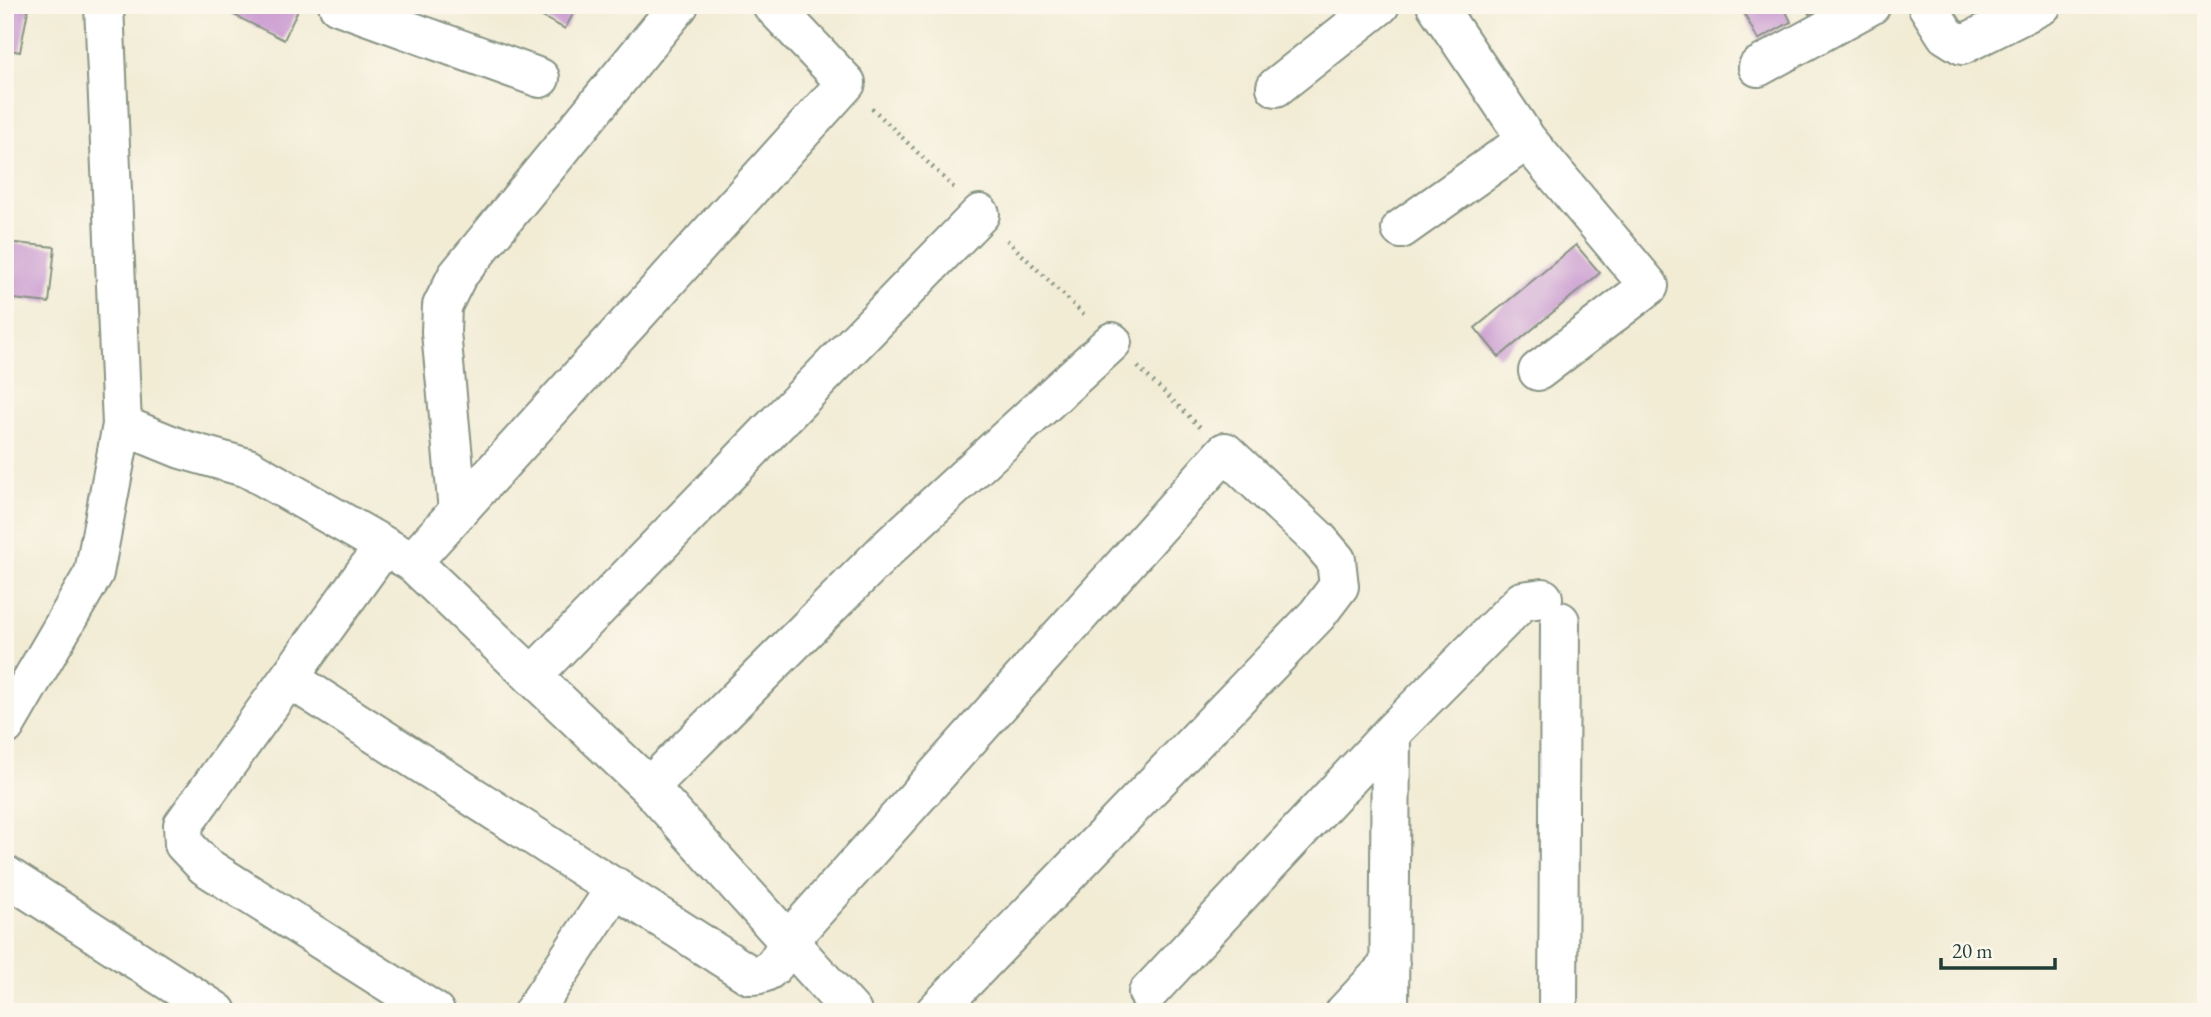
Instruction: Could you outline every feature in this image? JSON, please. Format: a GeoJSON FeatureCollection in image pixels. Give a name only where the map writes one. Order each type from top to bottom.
{"type":"FeatureCollection","features":[{"type":"Feature","properties":{"kind":"street"},"geometry":{"type":"LineString","coordinates":[[5,726],[94,573],[122,425],[104,5]]}},
{"type":"Feature","properties":{"kind":"street"},"geometry":{"type":"LineString","coordinates":[[338,5],[540,78]]}},
{"type":"Feature","properties":{"kind":"street"},"geometry":{"type":"LineString","coordinates":[[458,511],[441,332],[442,306],[457,276],[679,5]]}},
{"type":"Feature","properties":{"kind":"street"},"geometry":{"type":"LineString","coordinates":[[435,1012],[205,866],[184,844],[183,825],[290,679],[398,554],[458,511],[846,83],[772,5]]}},
{"type":"Feature","properties":{"kind":"street"},"geometry":{"type":"LineString","coordinates":[[1276,87],[1380,5]]}},
{"type":"Feature","properties":{"kind":"street"},"geometry":{"type":"LineString","coordinates":[[1436,5],[1527,140],[1649,286],[1538,372]]}},
{"type":"Feature","properties":{"kind":"street"},"geometry":{"type":"LineString","coordinates":[[1758,67],[1871,5]]}},
{"type":"Feature","properties":{"kind":"street"},"geometry":{"type":"LineString","coordinates":[[1927,5],[1946,35],[1962,45],[2042,5]]}},
{"type":"Feature","properties":{"kind":"street"},"geometry":{"type":"LineString","coordinates":[[1401,229],[1527,140]]}},
{"type":"Feature","properties":{"kind":"street"},"geometry":{"type":"LineString","coordinates":[[532,676],[980,214]]}},
{"type":"Feature","properties":{"kind":"street"},"geometry":{"type":"LineString","coordinates":[[649,787],[888,548],[1112,342]]}},
{"type":"Feature","properties":{"kind":"street"},"geometry":{"type":"LineString","coordinates":[[122,425],[181,449],[248,468],[398,554],[649,787],[852,1012]]}},
{"type":"Feature","properties":{"kind":"street"},"geometry":{"type":"LineString","coordinates":[[290,679],[750,975],[761,975],[775,967],[789,940],[1225,452],[1318,538],[1336,560],[1339,586],[1318,615],[935,1012]]}},
{"type":"Feature","properties":{"kind":"street"},"geometry":{"type":"LineString","coordinates":[[1148,993],[1391,733],[1522,601],[1551,610],[1558,1012]]}},
{"type":"Feature","properties":{"kind":"street"},"geometry":{"type":"LineString","coordinates":[[1389,1012],[1391,733]]}},
{"type":"Feature","properties":{"kind":"street"},"geometry":{"type":"LineString","coordinates":[[5,875],[217,1012]]}},
{"type":"Feature","properties":{"kind":"street"},"geometry":{"type":"LineString","coordinates":[[533,1012],[616,887]]}},
{"type":"Feature","properties":{"kind":"street"},"geometry":{"type":"LineString","coordinates":[[1345,1012],[1390,964]]}},
{"type":"Feature","properties":{"kind":"path"},"geometry":{"type":"LineString","coordinates":[[846,83],[1225,452]]}},
{"type":"Feature","properties":{"kind":"building"},"geometry":{"type":"Polygon","coordinates":[[[5,5],[29,5],[20,52],[5,49],[5,5]]]}},
{"type":"Feature","properties":{"kind":"building"},"geometry":{"type":"Polygon","coordinates":[[[214,5],[288,5],[298,10],[284,40],[214,5]]]}},
{"type":"Feature","properties":{"kind":"building"},"geometry":{"type":"Polygon","coordinates":[[[542,5],[578,5],[565,29],[537,14],[542,5]]]}},
{"type":"Feature","properties":{"kind":"building"},"geometry":{"type":"Polygon","coordinates":[[[1740,5],[1783,5],[1791,22],[1758,40],[1740,5]]]}},
{"type":"Feature","properties":{"kind":"building"},"geometry":{"type":"Polygon","coordinates":[[[1804,5],[1826,5],[1809,14],[1804,5]]]}},
{"type":"Feature","properties":{"kind":"building"},"geometry":{"type":"Polygon","coordinates":[[[5,242],[55,247],[49,303],[5,298],[5,242]]]}},
{"type":"Feature","properties":{"kind":"building"},"geometry":{"type":"Polygon","coordinates":[[[1576,245],[1600,273],[1499,357],[1475,328],[1576,245]]]}}]}
